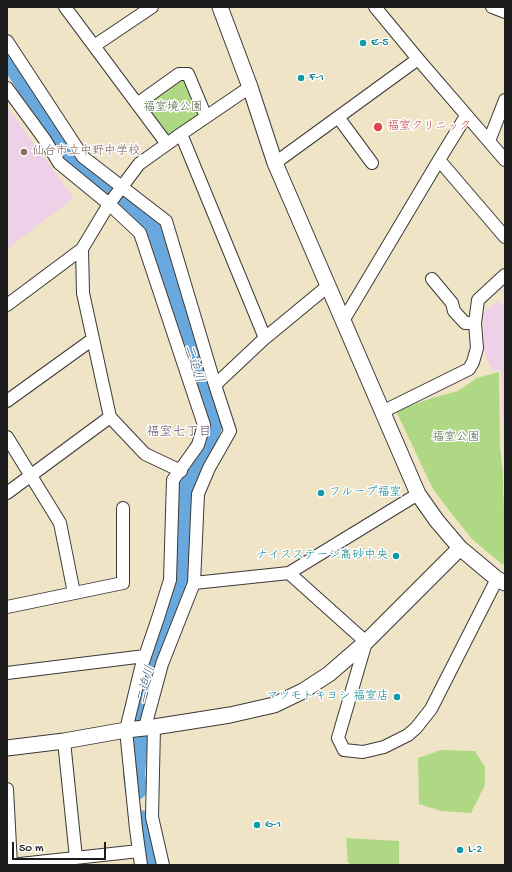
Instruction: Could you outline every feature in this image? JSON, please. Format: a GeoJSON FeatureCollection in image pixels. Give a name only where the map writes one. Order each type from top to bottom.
{"type":"FeatureCollection","features":[{"type":"Feature","properties":{"kind":"street"},"geometry":{"type":"LineString","coordinates":[[65,7],[167,144]]}},
{"type":"Feature","properties":{"kind":"street"},"geometry":{"type":"LineString","coordinates":[[94,46],[152,7]]}},
{"type":"Feature","properties":{"kind":"street"},"geometry":{"type":"LineString","coordinates":[[220,7],[250,87],[275,163],[418,494],[437,521],[460,548],[501,581],[430,710],[416,728],[408,735],[384,747],[363,752],[344,750],[338,738],[366,642]]}},
{"type":"Feature","properties":{"kind":"street"},"geometry":{"type":"LineString","coordinates":[[375,7],[466,116],[505,160]]}},
{"type":"Feature","properties":{"kind":"street"},"geometry":{"type":"LineString","coordinates":[[492,7],[505,12]]}},
{"type":"Feature","properties":{"kind":"street"},"geometry":{"type":"LineString","coordinates":[[7,41],[83,157],[166,221],[230,431],[209,468],[198,494],[194,583],[162,664],[149,727],[152,817],[163,865]]}},
{"type":"Feature","properties":{"kind":"street"},"geometry":{"type":"LineString","coordinates":[[275,163],[418,59]]}},
{"type":"Feature","properties":{"kind":"street"},"geometry":{"type":"LineString","coordinates":[[137,104],[179,74],[188,74],[206,117]]}},
{"type":"Feature","properties":{"kind":"street"},"geometry":{"type":"LineString","coordinates":[[7,305],[82,249],[109,204],[139,164],[250,87]]}},
{"type":"Feature","properties":{"kind":"street"},"geometry":{"type":"LineString","coordinates":[[7,88],[45,140],[59,163],[109,204],[140,233],[204,425],[198,445],[181,471],[173,480],[170,580],[141,668],[126,730],[141,865]]}},
{"type":"Feature","properties":{"kind":"street"},"geometry":{"type":"LineString","coordinates":[[489,141],[505,100]]}},
{"type":"Feature","properties":{"kind":"street"},"geometry":{"type":"LineString","coordinates":[[343,321],[466,116]]}},
{"type":"Feature","properties":{"kind":"street"},"geometry":{"type":"LineString","coordinates":[[338,117],[372,163]]}},
{"type":"Feature","properties":{"kind":"street"},"geometry":{"type":"LineString","coordinates":[[181,134],[265,338]]}},
{"type":"Feature","properties":{"kind":"street"},"geometry":{"type":"LineString","coordinates":[[439,160],[505,237]]}},
{"type":"Feature","properties":{"kind":"street"},"geometry":{"type":"LineString","coordinates":[[82,249],[83,293],[110,417],[145,454],[181,471]]}},
{"type":"Feature","properties":{"kind":"street"},"geometry":{"type":"LineString","coordinates":[[382,412],[468,368],[473,362],[477,348],[475,323],[478,300],[505,275]]}},
{"type":"Feature","properties":{"kind":"street"},"geometry":{"type":"LineString","coordinates":[[432,279],[452,303],[454,311],[465,323],[475,323]]}},
{"type":"Feature","properties":{"kind":"street"},"geometry":{"type":"LineString","coordinates":[[215,385],[265,338],[328,286]]}},
{"type":"Feature","properties":{"kind":"street"},"geometry":{"type":"LineString","coordinates":[[7,401],[93,339]]}},
{"type":"Feature","properties":{"kind":"street"},"geometry":{"type":"LineString","coordinates":[[7,493],[110,417]]}},
{"type":"Feature","properties":{"kind":"street"},"geometry":{"type":"LineString","coordinates":[[7,437],[60,523],[74,593]]}},
{"type":"Feature","properties":{"kind":"street"},"geometry":{"type":"LineString","coordinates":[[194,583],[289,573],[418,494]]}},
{"type":"Feature","properties":{"kind":"street"},"geometry":{"type":"LineString","coordinates":[[7,607],[123,583],[123,508]]}},
{"type":"Feature","properties":{"kind":"street"},"geometry":{"type":"LineString","coordinates":[[7,748],[230,716],[274,705],[303,691],[329,674],[366,642],[460,548]]}},
{"type":"Feature","properties":{"kind":"street"},"geometry":{"type":"LineString","coordinates":[[289,573],[366,642]]}},
{"type":"Feature","properties":{"kind":"street"},"geometry":{"type":"LineString","coordinates":[[7,673],[145,656]]}},
{"type":"Feature","properties":{"kind":"street"},"geometry":{"type":"LineString","coordinates":[[64,741],[76,858]]}},
{"type":"Feature","properties":{"kind":"street"},"geometry":{"type":"LineString","coordinates":[[7,788],[8,834],[11,865],[139,851]]}},
{"type":"Feature","properties":{"kind":"shaded area","name":"仙台市立中野中学校"},"geometry":{"type":"Polygon","coordinates":[[[7,107],[74,198],[7,249],[7,107]]]}},
{"type":"Feature","properties":{"kind":"shaded area"},"geometry":{"type":"Polygon","coordinates":[[[498,301],[505,306],[504,464],[501,371],[492,370],[484,351],[484,312],[498,301]]]}},
{"type":"Feature","properties":{"kind":"green space","name":"福室境公園"},"geometry":{"type":"Polygon","coordinates":[[[185,77],[201,114],[171,135],[161,132],[142,105],[177,79],[185,77]]]}},
{"type":"Feature","properties":{"kind":"green space","name":"福室公園"},"geometry":{"type":"Polygon","coordinates":[[[499,372],[500,446],[503,475],[505,533],[505,559],[503,565],[472,539],[433,489],[396,411],[432,398],[458,391],[477,378],[499,372]]]}},
{"type":"Feature","properties":{"kind":"green space"},"geometry":{"type":"Polygon","coordinates":[[[441,750],[475,751],[485,767],[485,785],[471,813],[441,811],[419,804],[418,758],[441,750]]]}},
{"type":"Feature","properties":{"kind":"green space"},"geometry":{"type":"Polygon","coordinates":[[[346,838],[399,841],[399,865],[352,865],[348,862],[346,838]]]}},
{"type":"Feature","properties":{"kind":"waterway","name":"二迫川"},"geometry":{"type":"LineString","coordinates":[[7,55],[46,111],[54,137],[61,149],[120,196],[146,221],[156,242],[197,379],[213,421],[207,437],[193,460],[184,488],[180,566],[176,596],[156,652],[138,719]]}},
{"type":"Feature","properties":{"kind":"waterway","name":"二迫川"},"geometry":{"type":"LineString","coordinates":[[136,789],[134,774],[137,738]]}},
{"type":"Feature","properties":{"kind":"waterway","name":"二迫川"},"geometry":{"type":"LineString","coordinates":[[140,821],[147,865]]}},
{"type":"Feature","properties":{"kind":"place","name":"E-5"},"geometry":{"type":"Point","coordinates":[363,43]}},
{"type":"Feature","properties":{"kind":"place","name":"F-1"},"geometry":{"type":"Point","coordinates":[301,78]}},
{"type":"Feature","properties":{"kind":"place","name":"福室クリニック"},"geometry":{"type":"Point","coordinates":[378,127]}},
{"type":"Feature","properties":{"kind":"place","name":"仙台市立中野中学校"},"geometry":{"type":"Point","coordinates":[24,152]}},
{"type":"Feature","properties":{"kind":"place","name":"フループ福室"},"geometry":{"type":"Point","coordinates":[321,493]}},
{"type":"Feature","properties":{"kind":"place","name":"ナイスステージ高砂中央"},"geometry":{"type":"Point","coordinates":[396,556]}},
{"type":"Feature","properties":{"kind":"place","name":"マツモトキヨシ 福室店"},"geometry":{"type":"Point","coordinates":[397,697]}},
{"type":"Feature","properties":{"kind":"place","name":"G-1"},"geometry":{"type":"Point","coordinates":[257,825]}},
{"type":"Feature","properties":{"kind":"place","name":"L-2"},"geometry":{"type":"Point","coordinates":[460,850]}},
{"type":"Feature","properties":{"kind":"district","name":"福室七丁目"},"geometry":{"type":"Point","coordinates":[179,433]}}]}
